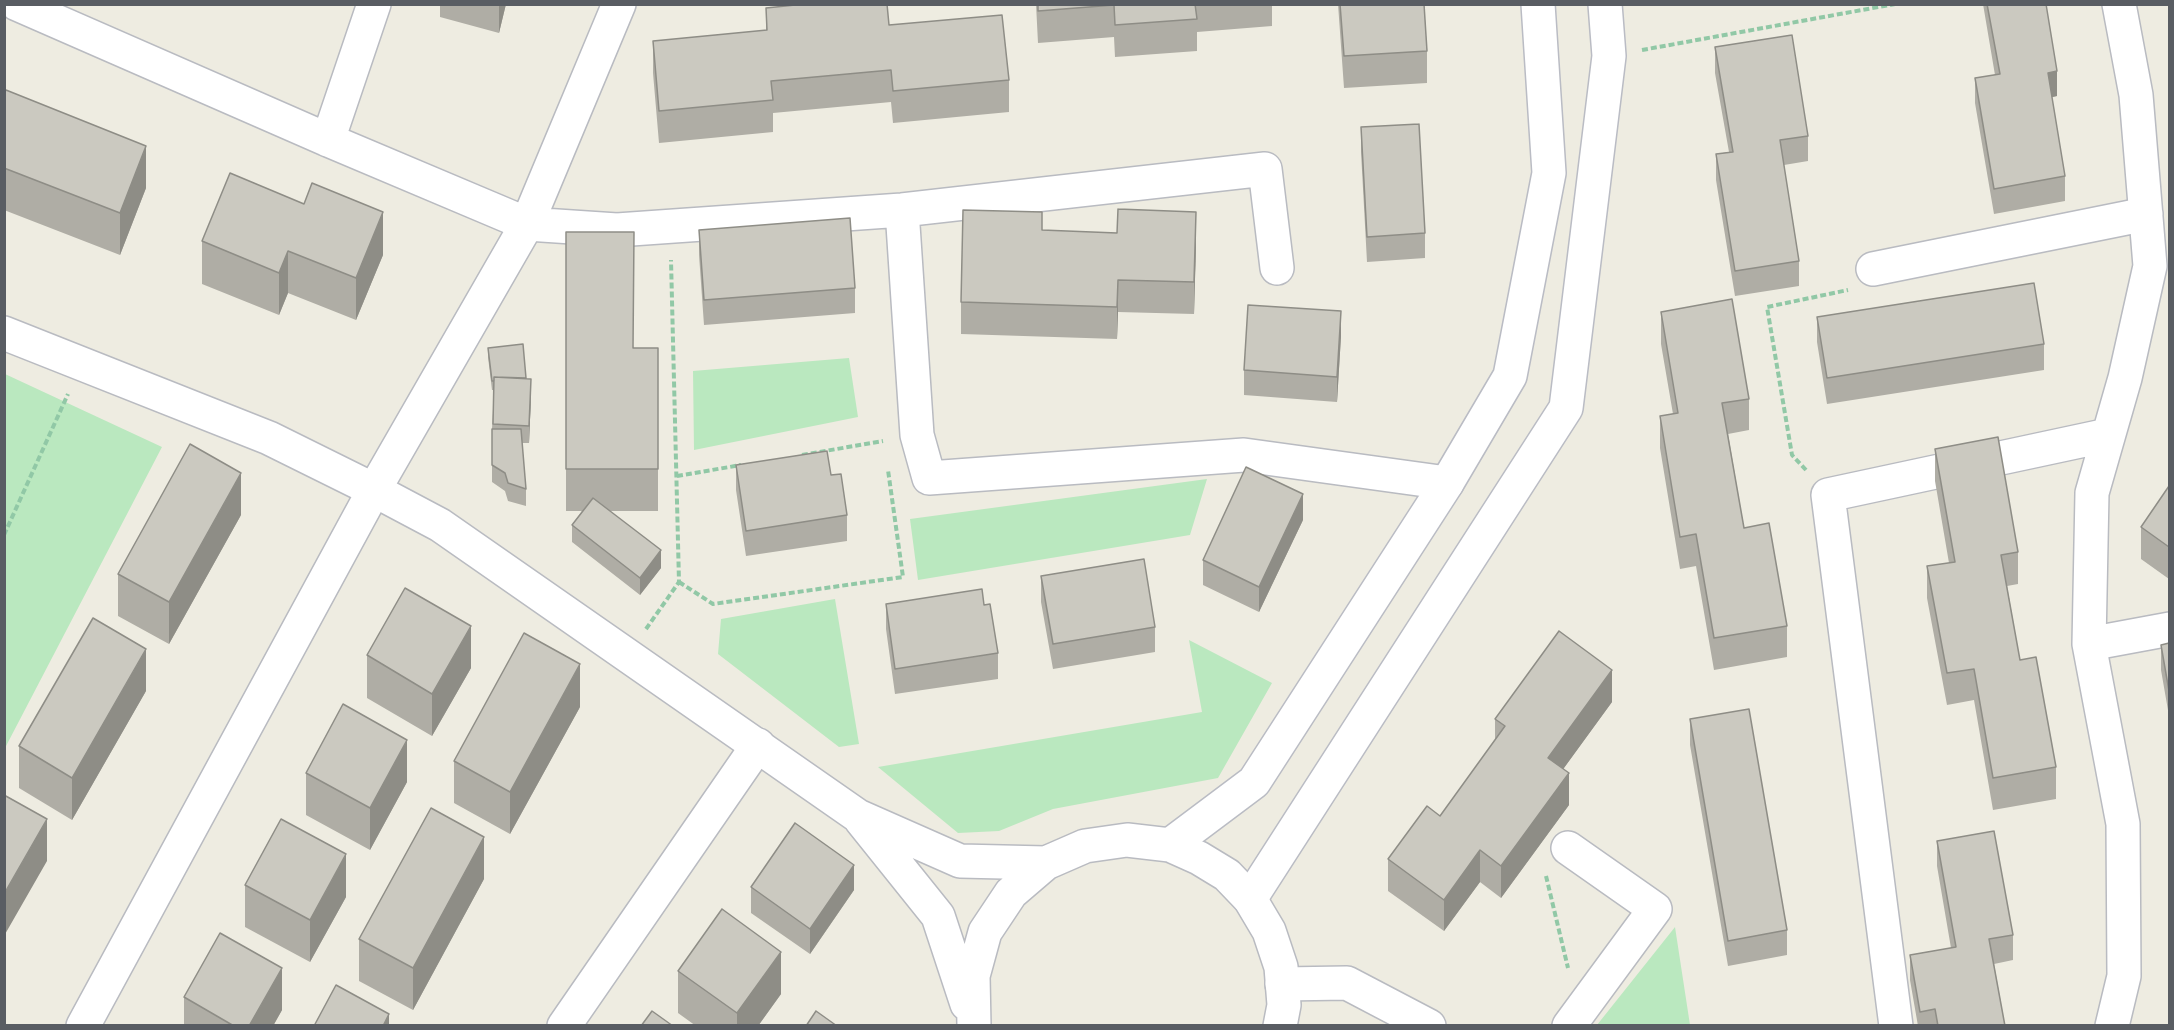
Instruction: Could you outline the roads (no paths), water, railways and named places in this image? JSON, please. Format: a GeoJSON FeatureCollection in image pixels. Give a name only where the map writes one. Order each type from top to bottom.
{"type":"FeatureCollection","features":[{"type":"Feature","properties":{"kind":"street"},"geometry":{"type":"LineString","coordinates":[[17,4],[527,224],[617,230],[902,210],[1265,169],[1277,268]]}},
{"type":"Feature","properties":{"kind":"street"},"geometry":{"type":"LineString","coordinates":[[328,140],[374,4]]}},
{"type":"Feature","properties":{"kind":"street"},"geometry":{"type":"LineString","coordinates":[[83,1026],[375,490],[527,224],[620,4]]}},
{"type":"Feature","properties":{"kind":"street"},"geometry":{"type":"LineString","coordinates":[[1170,845],[1254,782],[1447,483],[1510,376],[1549,172],[1539,4]]}},
{"type":"Feature","properties":{"kind":"street"},"geometry":{"type":"LineString","coordinates":[[1250,899],[1566,408],[1609,56],[1605,4]]}},
{"type":"Feature","properties":{"kind":"street"},"geometry":{"type":"LineString","coordinates":[[2112,1026],[2124,976],[2123,824],[2089,644],[2092,493],[2125,378],[2150,266],[2136,95],[2120,4]]}},
{"type":"Feature","properties":{"kind":"street"},"geometry":{"type":"LineString","coordinates":[[902,210],[917,435],[929,478],[1244,455],[1447,483]]}},
{"type":"Feature","properties":{"kind":"street"},"geometry":{"type":"LineString","coordinates":[[1873,269],[2146,214]]}},
{"type":"Feature","properties":{"kind":"street"},"geometry":{"type":"LineString","coordinates":[[4,333],[269,438],[440,525],[858,816],[960,861],[1046,862]]}},
{"type":"Feature","properties":{"kind":"street"},"geometry":{"type":"LineString","coordinates":[[1896,1026],[1828,495],[2109,435]]}},
{"type":"Feature","properties":{"kind":"street"},"geometry":{"type":"LineString","coordinates":[[2089,644],[2169,629]]}},
{"type":"Feature","properties":{"kind":"street"},"geometry":{"type":"LineString","coordinates":[[564,1026],[758,745]]}},
{"type":"Feature","properties":{"kind":"street"},"geometry":{"type":"LineString","coordinates":[[858,816],[938,916],[973,1025]]}},
{"type":"Feature","properties":{"kind":"street"},"geometry":{"type":"LineString","coordinates":[[973,1025],[973,976],[985,932],[1011,893],[1046,862],[1085,846],[1127,840],[1170,845],[1199,858],[1227,875],[1250,899],[1269,931],[1281,967],[1284,1005],[1280,1026]]}},
{"type":"Feature","properties":{"kind":"street"},"geometry":{"type":"LineString","coordinates":[[1568,848],[1656,909],[1574,1019]]}},
{"type":"Feature","properties":{"kind":"street"},"geometry":{"type":"LineString","coordinates":[[1282,984],[1347,983],[1429,1026]]}}]}
